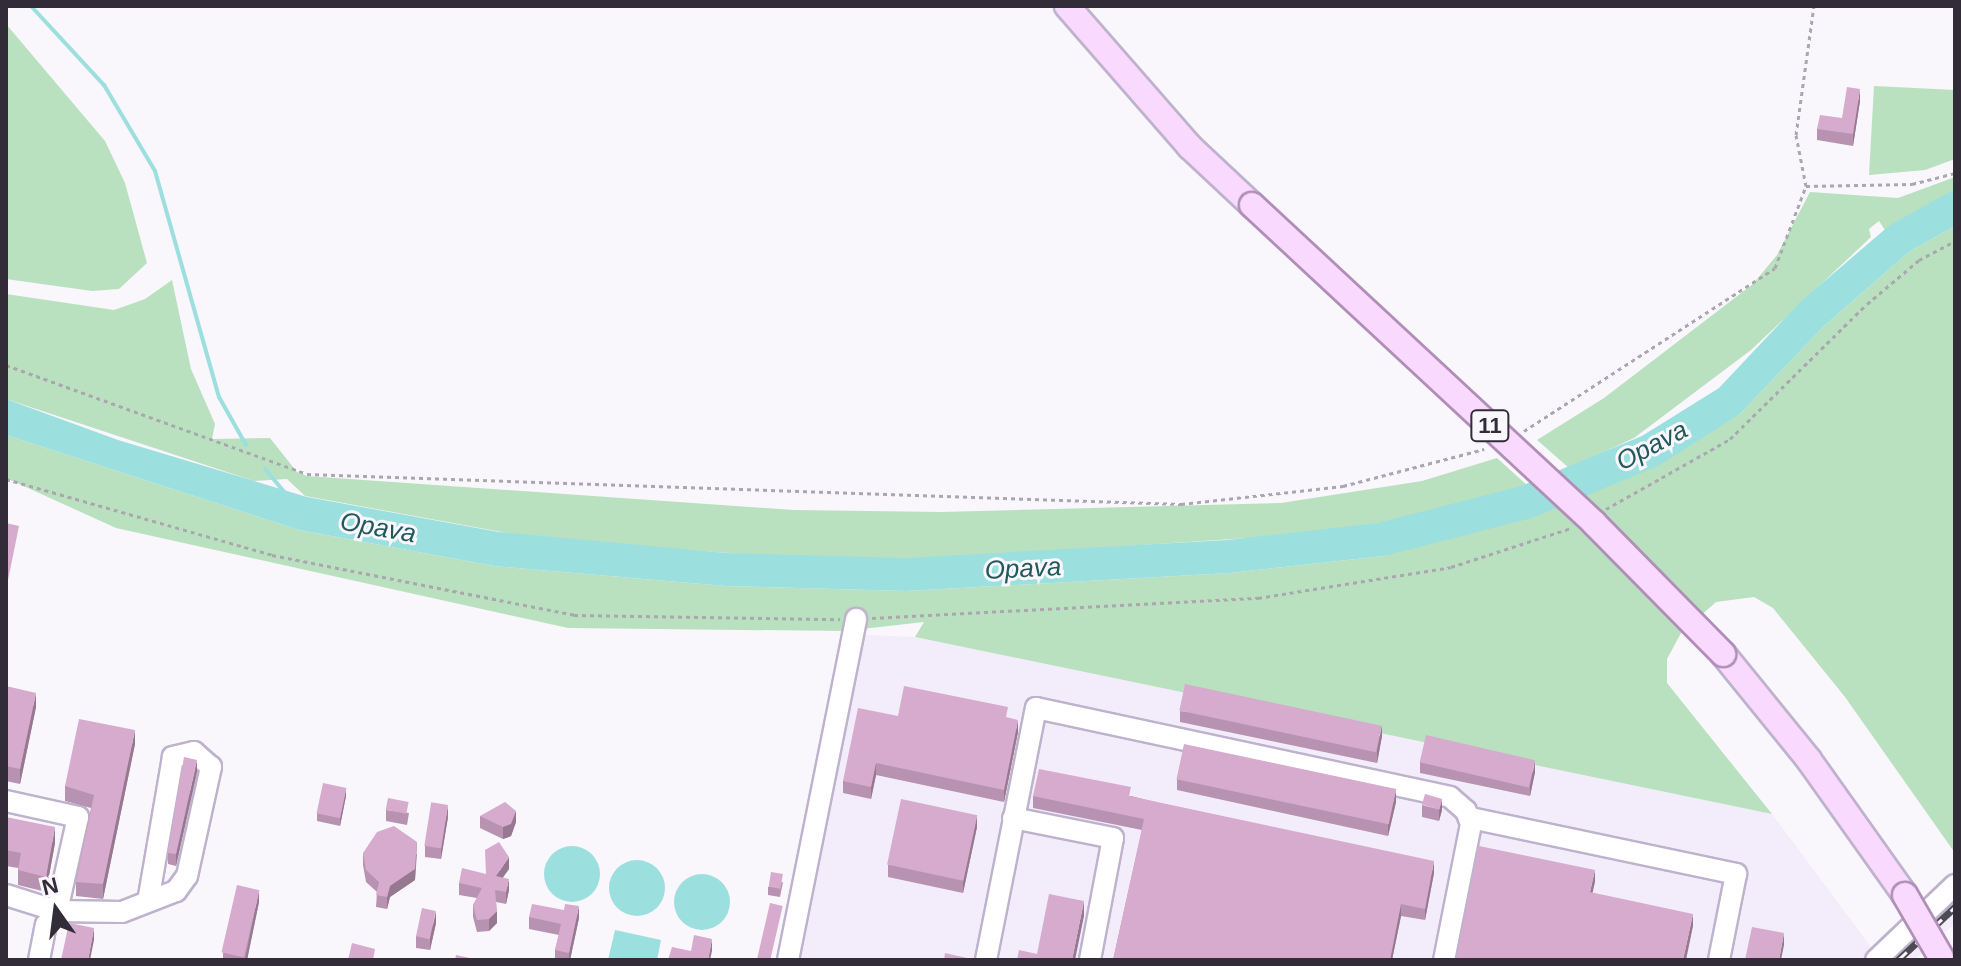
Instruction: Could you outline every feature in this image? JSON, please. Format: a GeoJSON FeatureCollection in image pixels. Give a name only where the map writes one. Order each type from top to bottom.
{"type":"FeatureCollection","features":[{"type":"Feature","properties":{"kind":"main road","name":"11"},"geometry":{"type":"LineString","coordinates":[[1067,6],[1190,147],[1594,523],[1723,654],[1809,760],[1905,895],[1942,958]]}},
{"type":"Feature","properties":{"kind":"lane"},"geometry":{"type":"LineString","coordinates":[[788,960],[856,619]]}},
{"type":"Feature","properties":{"kind":"lane"},"geometry":{"type":"LineString","coordinates":[[986,960],[1036,708],[1438,793],[1471,818],[1736,874],[1719,960]]}},
{"type":"Feature","properties":{"kind":"lane"},"geometry":{"type":"LineString","coordinates":[[6,895],[57,911],[122,912],[176,891],[187,876],[211,767],[194,752],[173,757],[148,901]]}},
{"type":"Feature","properties":{"kind":"lane"},"geometry":{"type":"LineString","coordinates":[[6,801],[78,817],[57,911],[46,925],[39,960]]}},
{"type":"Feature","properties":{"kind":"lane"},"geometry":{"type":"LineString","coordinates":[[1013,818],[1113,838],[1090,960]]}},
{"type":"Feature","properties":{"kind":"lane"},"geometry":{"type":"LineString","coordinates":[[1444,960],[1471,818]]}},
{"type":"Feature","properties":{"kind":"lane"},"geometry":{"type":"LineString","coordinates":[[1876,960],[1955,885]]}},
{"type":"Feature","properties":{"kind":"path"},"geometry":{"type":"LineString","coordinates":[[1510,438],[1538,426],[1775,268],[1806,186],[1796,135],[1814,6]]}},
{"type":"Feature","properties":{"kind":"path"},"geometry":{"type":"LineString","coordinates":[[1806,186],[1912,184],[1955,173]]}},
{"type":"Feature","properties":{"kind":"path"},"geometry":{"type":"LineString","coordinates":[[1593,516],[1730,439],[1867,304],[1919,260],[1955,241]]}},
{"type":"Feature","properties":{"kind":"path"},"geometry":{"type":"LineString","coordinates":[[6,365],[307,474],[1181,504],[1343,486],[1496,444]]}},
{"type":"Feature","properties":{"kind":"path"},"geometry":{"type":"LineString","coordinates":[[6,479],[272,555],[574,615],[856,619],[1258,598],[1451,567],[1530,545],[1579,524]]}},
{"type":"Feature","properties":{"kind":"shaded area"},"geometry":{"type":"Polygon","coordinates":[[[862,635],[915,637],[1772,814],[1874,951],[1865,960],[796,960],[862,635]]]}},
{"type":"Feature","properties":{"kind":"shaded area"},"geometry":{"type":"Polygon","coordinates":[[[1955,893],[1955,923],[1915,960],[1882,960],[1955,893]]]}},
{"type":"Feature","properties":{"kind":"green space"},"geometry":{"type":"Polygon","coordinates":[[[6,24],[105,141],[125,183],[147,263],[119,289],[92,291],[6,279],[6,24]]]}},
{"type":"Feature","properties":{"kind":"green space"},"geometry":{"type":"Polygon","coordinates":[[[1874,86],[1955,90],[1955,159],[1925,170],[1869,175],[1874,86]]]}},
{"type":"Feature","properties":{"kind":"green space"},"geometry":{"type":"Polygon","coordinates":[[[1955,177],[1955,194],[1885,230],[1879,221],[1869,229],[1871,237],[1751,350],[1634,438],[1569,468],[1537,440],[1604,398],[1753,284],[1777,255],[1810,192],[1898,198],[1955,177]]]}},
{"type":"Feature","properties":{"kind":"green space"},"geometry":{"type":"Polygon","coordinates":[[[1955,226],[1955,853],[1845,697],[1773,608],[1754,597],[1716,602],[1681,633],[1667,659],[1667,683],[1772,814],[915,637],[924,622],[844,631],[568,628],[116,528],[6,478],[6,435],[299,530],[494,566],[725,586],[907,591],[1230,573],[1384,556],[1740,414],[1823,327],[1909,252],[1955,226]]]}},
{"type":"Feature","properties":{"kind":"green space"},"geometry":{"type":"Polygon","coordinates":[[[172,280],[191,369],[215,424],[212,439],[270,438],[297,472],[307,476],[794,510],[941,512],[1281,503],[1422,481],[1497,458],[1529,487],[1397,521],[1278,536],[928,559],[754,555],[535,538],[305,496],[287,479],[254,481],[6,399],[6,294],[114,310],[145,299],[172,280]]]}},
{"type":"Feature","properties":{"kind":"water","name":"Opava"},"geometry":{"type":"Polygon","coordinates":[[[1955,189],[1955,226],[1909,252],[1823,327],[1740,414],[1658,466],[1532,518],[1384,556],[1230,573],[907,591],[725,586],[494,566],[299,530],[6,435],[6,399],[118,440],[307,497],[499,532],[727,553],[907,558],[1227,540],[1378,523],[1521,486],[1642,436],[1719,388],[1800,302],[1890,225],[1955,189]]]}},
{"type":"Feature","properties":{"kind":"water"},"geometry":{"type":"Polygon","coordinates":[[[572,846],[592,854],[600,874],[592,894],[572,902],[552,894],[544,874],[552,854],[572,846]]]}},
{"type":"Feature","properties":{"kind":"water"},"geometry":{"type":"Polygon","coordinates":[[[637,860],[657,868],[665,888],[657,908],[637,916],[617,908],[609,888],[617,868],[637,860]]]}},
{"type":"Feature","properties":{"kind":"water"},"geometry":{"type":"Polygon","coordinates":[[[702,874],[722,882],[730,902],[722,922],[702,930],[682,922],[674,902],[682,882],[702,874]]]}},
{"type":"Feature","properties":{"kind":"water"},"geometry":{"type":"Polygon","coordinates":[[[615,930],[661,940],[657,960],[608,960],[615,930]]]}},
{"type":"Feature","properties":{"kind":"building"},"geometry":{"type":"Polygon","coordinates":[[[1847,87],[1860,89],[1853,134],[1817,129],[1820,115],[1842,118],[1847,87]]]}},
{"type":"Feature","properties":{"kind":"building"},"geometry":{"type":"Polygon","coordinates":[[[6,523],[19,526],[6,590],[6,523]]]}},
{"type":"Feature","properties":{"kind":"building"},"geometry":{"type":"Polygon","coordinates":[[[1185,684],[1382,726],[1376,752],[1179,710],[1185,684]]]}},
{"type":"Feature","properties":{"kind":"building"},"geometry":{"type":"Polygon","coordinates":[[[6,686],[36,693],[20,769],[6,766],[6,686]]]}},
{"type":"Feature","properties":{"kind":"building"},"geometry":{"type":"Polygon","coordinates":[[[904,686],[1008,707],[1006,717],[1018,720],[1004,790],[876,763],[871,787],[843,781],[858,708],[898,716],[904,686]]]}},
{"type":"Feature","properties":{"kind":"building"},"geometry":{"type":"Polygon","coordinates":[[[79,719],[135,730],[103,884],[76,882],[94,795],[65,786],[79,719]]]}},
{"type":"Feature","properties":{"kind":"building"},"geometry":{"type":"Polygon","coordinates":[[[1426,735],[1535,760],[1529,787],[1420,762],[1426,735]]]}},
{"type":"Feature","properties":{"kind":"building"},"geometry":{"type":"Polygon","coordinates":[[[1184,744],[1396,789],[1389,824],[1177,779],[1184,744]]]}},
{"type":"Feature","properties":{"kind":"building"},"geometry":{"type":"Polygon","coordinates":[[[184,757],[197,760],[176,854],[168,853],[184,757]]]}},
{"type":"Feature","properties":{"kind":"building"},"geometry":{"type":"Polygon","coordinates":[[[1039,769],[1131,787],[1129,796],[1434,861],[1425,909],[1401,904],[1390,960],[1113,960],[1144,819],[1033,796],[1039,769]]]}},
{"type":"Feature","properties":{"kind":"building"},"geometry":{"type":"Polygon","coordinates":[[[323,783],[346,788],[340,818],[317,813],[323,783]]]}},
{"type":"Feature","properties":{"kind":"building"},"geometry":{"type":"Polygon","coordinates":[[[1425,794],[1442,799],[1439,810],[1422,805],[1425,794]]]}},
{"type":"Feature","properties":{"kind":"building"},"geometry":{"type":"Polygon","coordinates":[[[388,798],[409,802],[406,814],[386,810],[388,798]]]}},
{"type":"Feature","properties":{"kind":"building"},"geometry":{"type":"Polygon","coordinates":[[[901,799],[977,815],[963,881],[887,865],[901,799]]]}},
{"type":"Feature","properties":{"kind":"building"},"geometry":{"type":"Polygon","coordinates":[[[431,802],[448,805],[441,848],[424,846],[431,802]]]}},
{"type":"Feature","properties":{"kind":"building"},"geometry":{"type":"Polygon","coordinates":[[[505,802],[516,811],[511,824],[503,827],[480,816],[505,802]]]}},
{"type":"Feature","properties":{"kind":"building"},"geometry":{"type":"Polygon","coordinates":[[[6,817],[55,827],[46,877],[18,870],[21,853],[6,850],[6,817]]]}},
{"type":"Feature","properties":{"kind":"building"},"geometry":{"type":"Polygon","coordinates":[[[394,826],[417,842],[415,869],[390,886],[387,897],[376,895],[379,882],[366,870],[363,853],[377,832],[394,826]]]}},
{"type":"Feature","properties":{"kind":"building"},"geometry":{"type":"Polygon","coordinates":[[[499,842],[509,857],[496,876],[509,879],[506,892],[495,890],[497,911],[489,919],[477,920],[473,905],[482,888],[459,883],[462,868],[486,874],[485,850],[499,842]]]}},
{"type":"Feature","properties":{"kind":"building"},"geometry":{"type":"Polygon","coordinates":[[[1479,846],[1595,870],[1590,892],[1693,914],[1683,960],[1456,960],[1479,846]]]}},
{"type":"Feature","properties":{"kind":"building"},"geometry":{"type":"Polygon","coordinates":[[[771,872],[783,874],[781,889],[769,887],[771,872]]]}},
{"type":"Feature","properties":{"kind":"building"},"geometry":{"type":"Polygon","coordinates":[[[237,885],[259,890],[244,957],[221,952],[237,885]]]}},
{"type":"Feature","properties":{"kind":"building"},"geometry":{"type":"Polygon","coordinates":[[[1049,894],[1084,901],[1072,960],[1017,960],[1019,950],[1037,954],[1049,894]]]}},
{"type":"Feature","properties":{"kind":"building"},"geometry":{"type":"Polygon","coordinates":[[[770,903],[783,906],[770,960],[757,960],[770,903]]]}},
{"type":"Feature","properties":{"kind":"building"},"geometry":{"type":"Polygon","coordinates":[[[532,904],[564,910],[565,904],[579,906],[569,953],[555,950],[561,924],[529,917],[532,904]]]}},
{"type":"Feature","properties":{"kind":"building"},"geometry":{"type":"Polygon","coordinates":[[[422,908],[436,911],[430,939],[416,936],[422,908]]]}},
{"type":"Feature","properties":{"kind":"building"},"geometry":{"type":"Polygon","coordinates":[[[69,923],[94,928],[88,960],[61,960],[69,923]]]}},
{"type":"Feature","properties":{"kind":"building"},"geometry":{"type":"Polygon","coordinates":[[[1752,927],[1784,933],[1779,960],[1745,960],[1752,927]]]}},
{"type":"Feature","properties":{"kind":"building"},"geometry":{"type":"Polygon","coordinates":[[[694,935],[712,939],[708,960],[668,960],[672,947],[691,951],[694,935]]]}},
{"type":"Feature","properties":{"kind":"building"},"geometry":{"type":"Polygon","coordinates":[[[352,943],[375,949],[373,960],[348,960],[352,943]]]}},
{"type":"Feature","properties":{"kind":"building"},"geometry":{"type":"Polygon","coordinates":[[[945,953],[976,960],[944,960],[945,953]]]}},
{"type":"Feature","properties":{"kind":"building"},"geometry":{"type":"Polygon","coordinates":[[[456,955],[479,960],[455,960],[456,955]]]}},
{"type":"Feature","properties":{"kind":"waterway"},"geometry":{"type":"LineString","coordinates":[[31,6],[104,85],[155,171],[219,397],[246,445]]}},
{"type":"Feature","properties":{"kind":"waterway"},"geometry":{"type":"LineString","coordinates":[[265,469],[284,492]]}},
{"type":"Feature","properties":{"kind":"railway"},"geometry":{"type":"LineString","coordinates":[[1898,960],[1955,907]]}}]}
